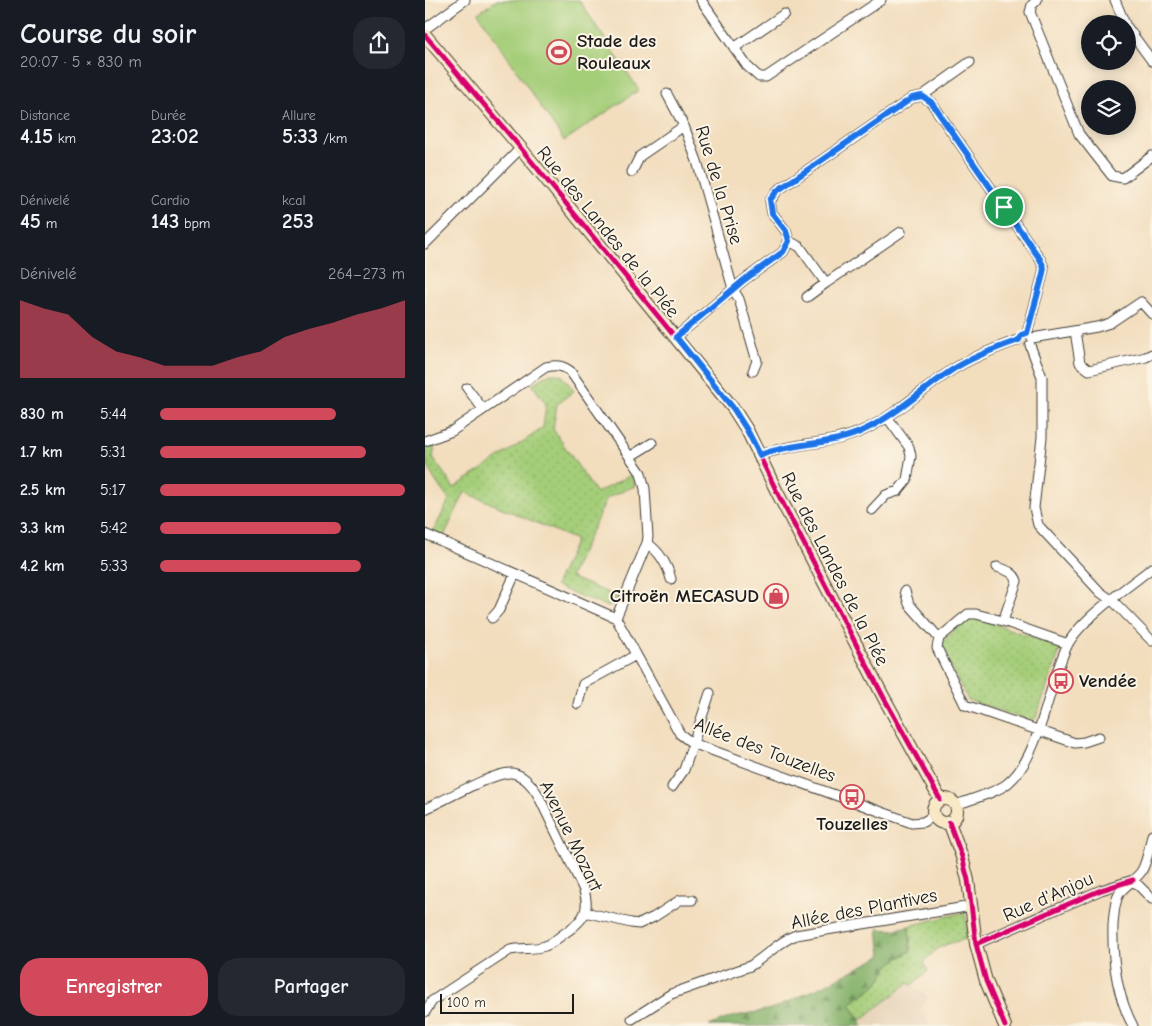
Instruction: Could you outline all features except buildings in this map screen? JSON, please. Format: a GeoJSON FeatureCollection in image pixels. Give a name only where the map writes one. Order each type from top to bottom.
{"type":"FeatureCollection","features":[{"type":"Feature","properties":{"kind":"street"},"geometry":{"type":"LineString","coordinates":[[425,29],[465,0]]}},
{"type":"Feature","properties":{"kind":"street"},"geometry":{"type":"LineString","coordinates":[[701,0],[753,73],[759,77],[766,78],[881,0]]}},
{"type":"Feature","properties":{"kind":"street"},"geometry":{"type":"LineString","coordinates":[[1037,0],[1032,5],[1030,12],[1079,134],[1112,176],[1123,178],[1152,156]]}},
{"type":"Feature","properties":{"kind":"street"},"geometry":{"type":"LineString","coordinates":[[1115,0],[1121,15]]}},
{"type":"Feature","properties":{"kind":"street"},"geometry":{"type":"LineString","coordinates":[[734,48],[784,14]]}},
{"type":"Feature","properties":{"kind":"street","name":"Rue des Landes de la Plée"},"geometry":{"type":"LineString","coordinates":[[425,35],[521,148],[733,408],[760,455],[777,492],[834,599],[872,676],[940,799]]}},
{"type":"Feature","properties":{"kind":"street"},"geometry":{"type":"LineString","coordinates":[[1136,40],[1152,61]]}},
{"type":"Feature","properties":{"kind":"street"},"geometry":{"type":"LineString","coordinates":[[826,284],[800,247],[789,241],[786,231],[772,213],[770,200],[777,191],[912,98],[922,96],[970,62]]}},
{"type":"Feature","properties":{"kind":"street","name":"Rue de la Prise"},"geometry":{"type":"LineString","coordinates":[[667,94],[684,126],[697,161],[733,289],[739,299],[757,360],[753,371]]}},
{"type":"Feature","properties":{"kind":"street"},"geometry":{"type":"LineString","coordinates":[[760,455],[846,436],[864,430],[887,417],[966,362],[1019,340],[1022,346],[1026,346],[1030,339],[1044,268],[1040,259],[931,102],[922,96]]}},
{"type":"Feature","properties":{"kind":"street"},"geometry":{"type":"LineString","coordinates":[[632,172],[640,156],[684,126]]}},
{"type":"Feature","properties":{"kind":"street"},"geometry":{"type":"LineString","coordinates":[[425,244],[521,148]]}},
{"type":"Feature","properties":{"kind":"street"},"geometry":{"type":"LineString","coordinates":[[807,297],[901,232]]}},
{"type":"Feature","properties":{"kind":"street"},"geometry":{"type":"LineString","coordinates":[[676,337],[733,289],[783,252],[789,241]]}},
{"type":"Feature","properties":{"kind":"street"},"geometry":{"type":"LineString","coordinates":[[1030,339],[1097,328],[1110,323],[1141,302],[1152,314]]}},
{"type":"Feature","properties":{"kind":"street"},"geometry":{"type":"LineString","coordinates":[[1075,331],[1080,363],[1089,370],[1146,358],[1152,354]]}},
{"type":"Feature","properties":{"kind":"street"},"geometry":{"type":"LineString","coordinates":[[1030,339],[1042,377],[1042,437],[1034,508],[1038,525],[1100,592],[1112,600],[1152,641]]}},
{"type":"Feature","properties":{"kind":"street"},"geometry":{"type":"LineString","coordinates":[[425,440],[452,431],[546,367],[563,366],[570,370],[641,473],[645,489],[648,537],[616,618],[425,534]]}},
{"type":"Feature","properties":{"kind":"street"},"geometry":{"type":"LineString","coordinates":[[467,388],[483,409]]}},
{"type":"Feature","properties":{"kind":"street"},"geometry":{"type":"LineString","coordinates":[[872,510],[885,495],[898,491],[907,480],[911,456],[909,447],[887,417]]}},
{"type":"Feature","properties":{"kind":"street"},"geometry":{"type":"LineString","coordinates":[[631,456],[652,443]]}},
{"type":"Feature","properties":{"kind":"street"},"geometry":{"type":"LineString","coordinates":[[647,543],[656,549],[668,568],[671,580]]}},
{"type":"Feature","properties":{"kind":"street"},"geometry":{"type":"LineString","coordinates":[[997,567],[1011,572],[1017,581],[1003,621]]}},
{"type":"Feature","properties":{"kind":"street"},"geometry":{"type":"LineString","coordinates":[[956,805],[1007,784],[1022,768],[1038,731],[1068,644],[1091,617],[1152,568]]}},
{"type":"Feature","properties":{"kind":"street"},"geometry":{"type":"LineString","coordinates":[[492,618],[499,610],[515,574]]}},
{"type":"Feature","properties":{"kind":"street"},"geometry":{"type":"LineString","coordinates":[[905,591],[909,604],[939,638]]}},
{"type":"Feature","properties":{"kind":"street"},"geometry":{"type":"LineString","coordinates":[[1068,644],[1003,621],[976,614],[968,614],[939,638],[937,648],[940,658],[965,705],[1075,743],[1099,737]]}},
{"type":"Feature","properties":{"kind":"street","name":"Allée des Touzelles"},"geometry":{"type":"LineString","coordinates":[[616,618],[680,734],[693,743],[912,823],[923,822],[933,816]]}},
{"type":"Feature","properties":{"kind":"street"},"geometry":{"type":"LineString","coordinates":[[578,704],[583,684],[636,655]]}},
{"type":"Feature","properties":{"kind":"street"},"geometry":{"type":"LineString","coordinates":[[672,787],[684,770],[711,693]]}},
{"type":"Feature","properties":{"kind":"street","name":"Avenue Mozart"},"geometry":{"type":"LineString","coordinates":[[425,809],[497,775],[510,773],[521,776],[538,795],[583,888],[587,904],[580,921],[573,928],[546,946],[511,950],[432,1002],[425,1012]]}},
{"type":"Feature","properties":{"kind":"street"},"geometry":{"type":"LineString","coordinates":[[940,799],[951,800],[956,805],[956,817],[949,822],[938,822],[933,816],[932,808],[940,799]]}},
{"type":"Feature","properties":{"kind":"street"},"geometry":{"type":"LineString","coordinates":[[949,822],[962,857],[972,906],[977,944],[986,981],[1005,1026]]}},
{"type":"Feature","properties":{"kind":"street"},"geometry":{"type":"LineString","coordinates":[[1133,1026],[1118,986],[1112,954],[1114,913],[1119,894],[1140,872],[1145,862],[1152,835]]}},
{"type":"Feature","properties":{"kind":"street"},"geometry":{"type":"LineString","coordinates":[[1133,880],[1152,899]]}},
{"type":"Feature","properties":{"kind":"street","name":"Rue d'Anjou"},"geometry":{"type":"LineString","coordinates":[[977,944],[1101,890],[1133,880]]}},
{"type":"Feature","properties":{"kind":"street"},"geometry":{"type":"LineString","coordinates":[[585,912],[631,924],[639,924],[654,917],[680,900],[692,900]]}},
{"type":"Feature","properties":{"kind":"street","name":"Allée des Plantives"},"geometry":{"type":"LineString","coordinates":[[632,1018],[671,994],[750,966],[784,940],[796,935],[972,906]]}},
{"type":"Feature","properties":{"kind":"shaded area"},"geometry":{"type":"Polygon","coordinates":[[[908,982],[929,997],[920,1011],[926,1016],[930,1026],[857,1026],[861,1020],[908,982]]]}},
{"type":"Feature","properties":{"kind":"green space","name":"Stade des Rouleaux"},"geometry":{"type":"Polygon","coordinates":[[[497,0],[579,0],[639,90],[564,141],[478,13],[497,0]]]}},
{"type":"Feature","properties":{"kind":"green space"},"geometry":{"type":"Polygon","coordinates":[[[551,373],[562,375],[574,391],[557,404],[553,429],[596,493],[631,475],[635,486],[607,498],[570,577],[618,597],[609,606],[555,586],[576,540],[465,492],[443,538],[432,534],[449,500],[429,469],[425,447],[435,445],[433,458],[454,488],[543,428],[546,404],[532,384],[551,373]]]}},
{"type":"Feature","properties":{"kind":"green space"},"geometry":{"type":"Polygon","coordinates":[[[969,615],[1061,647],[1036,718],[1030,721],[968,700],[941,648],[944,640],[969,615]]]}},
{"type":"Feature","properties":{"kind":"green space"},"geometry":{"type":"Polygon","coordinates":[[[965,912],[968,936],[966,939],[937,949],[924,963],[928,971],[912,985],[908,983],[861,1020],[849,1004],[878,983],[889,965],[911,951],[909,926],[965,912]]]}},
{"type":"Feature","properties":{"kind":"green space"},"geometry":{"type":"Polygon","coordinates":[[[909,926],[911,951],[889,965],[878,983],[850,1004],[863,1026],[709,1026],[731,1017],[779,1006],[823,986],[881,956],[878,929],[892,930],[909,926]]]}},
{"type":"Feature","properties":{"kind":"cycle path"},"geometry":{"type":"LineString","coordinates":[[425,35],[519,146],[733,408],[747,430],[777,492],[884,698],[940,799]]}},
{"type":"Feature","properties":{"kind":"cycle path"},"geometry":{"type":"LineString","coordinates":[[676,337],[744,280],[783,252],[789,241],[786,231],[772,213],[770,201],[777,191],[912,98],[922,96],[931,102],[1040,259],[1044,268],[1027,333]]}},
{"type":"Feature","properties":{"kind":"cycle path"},"geometry":{"type":"LineString","coordinates":[[949,822],[968,880],[976,944],[986,981],[1005,1026]]}},
{"type":"Feature","properties":{"kind":"cycle path"},"geometry":{"type":"LineString","coordinates":[[976,944],[1101,890],[1133,880]]}},
{"type":"Feature","properties":{"kind":"place","name":"Stade des Rouleaux"},"geometry":{"type":"Point","coordinates":[559,52]}},
{"type":"Feature","properties":{"kind":"place","name":"Citroën MECASUD"},"geometry":{"type":"Point","coordinates":[776,596]}},
{"type":"Feature","properties":{"kind":"place","name":"Vendée"},"geometry":{"type":"Point","coordinates":[1061,681]}},
{"type":"Feature","properties":{"kind":"place","name":"Touzelles"},"geometry":{"type":"Point","coordinates":[852,797]}},
{"type":"Feature","properties":{"kind":"route"},"geometry":{"type":"LineString","coordinates":[[922,96],[931,102],[1004,207],[1040,259],[1044,268],[1027,333],[1019,336],[1019,340],[966,362],[952,370],[887,417],[864,430],[846,436],[760,455],[733,408],[676,337],[744,280],[783,252],[789,241],[786,231],[772,213],[770,200],[777,191],[912,98],[922,96]]}}]}
